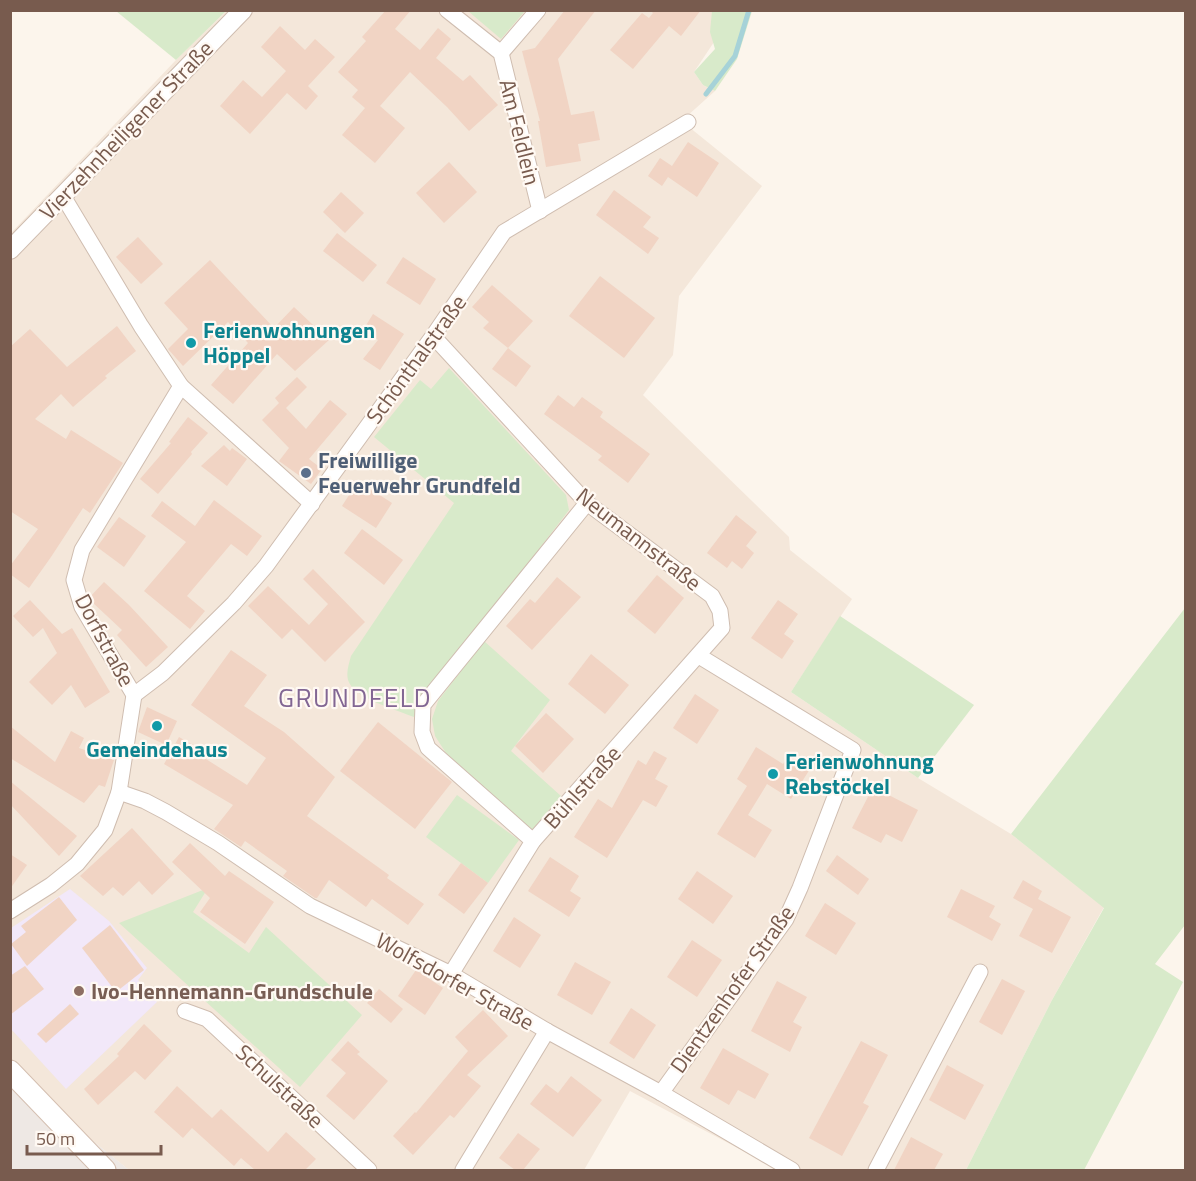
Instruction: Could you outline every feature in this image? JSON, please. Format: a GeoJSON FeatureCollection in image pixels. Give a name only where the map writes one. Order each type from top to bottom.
{"type":"FeatureCollection","features":[{"type":"Feature","properties":{"kind":"main road"},"geometry":{"type":"LineString","coordinates":[[10,1071],[105,1170]]}},
{"type":"Feature","properties":{"kind":"street","name":"Vierzehnheiligener Straße"},"geometry":{"type":"LineString","coordinates":[[10,250],[243,10]]}},
{"type":"Feature","properties":{"kind":"street","name":"Am Feldlein"},"geometry":{"type":"LineString","coordinates":[[447,10],[501,53],[540,211]]}},
{"type":"Feature","properties":{"kind":"street","name":"Am Feldlein"},"geometry":{"type":"LineString","coordinates":[[501,53],[538,10]]}},
{"type":"Feature","properties":{"kind":"street","name":"Schönthalstraße"},"geometry":{"type":"LineString","coordinates":[[134,695],[163,673],[234,603],[266,566],[433,336],[504,232],[688,122]]}},
{"type":"Feature","properties":{"kind":"street"},"geometry":{"type":"LineString","coordinates":[[63,196],[180,386],[312,504]]}},
{"type":"Feature","properties":{"kind":"street","name":"Neumannstraße"},"geometry":{"type":"LineString","coordinates":[[433,336],[587,503],[712,596],[720,611]]}},
{"type":"Feature","properties":{"kind":"street","name":"Dorfstraße"},"geometry":{"type":"LineString","coordinates":[[10,911],[51,885],[77,864],[105,830],[119,792],[134,695],[82,607],[74,580],[82,550],[180,386]]}},
{"type":"Feature","properties":{"kind":"street"},"geometry":{"type":"LineString","coordinates":[[533,841],[428,748],[422,732],[423,705],[587,503]]}},
{"type":"Feature","properties":{"kind":"street","name":"Bühlstraße"},"geometry":{"type":"LineString","coordinates":[[451,974],[533,841],[722,628],[720,611]]}},
{"type":"Feature","properties":{"kind":"street","name":"Dientzenhofer Straße"},"geometry":{"type":"LineString","coordinates":[[661,1093],[786,919],[853,750],[699,656]]}},
{"type":"Feature","properties":{"kind":"street","name":"Wolfsdorfer Straße"},"geometry":{"type":"LineString","coordinates":[[119,792],[145,801],[218,843],[310,906],[451,974],[792,1170]]}},
{"type":"Feature","properties":{"kind":"street"},"geometry":{"type":"LineString","coordinates":[[876,1170],[980,972]]}},
{"type":"Feature","properties":{"kind":"street","name":"Schulstraße"},"geometry":{"type":"LineString","coordinates":[[185,1011],[207,1019],[369,1170]]}},
{"type":"Feature","properties":{"kind":"street"},"geometry":{"type":"LineString","coordinates":[[463,1170],[547,1030]]}},
{"type":"Feature","properties":{"kind":"shaded area"},"geometry":{"type":"Polygon","coordinates":[[[226,11],[732,11],[730,18],[694,72],[703,85],[715,91],[686,117],[689,127],[762,186],[679,296],[673,355],[643,395],[789,537],[790,550],[852,599],[791,692],[918,778],[1011,834],[1104,907],[1052,1000],[966,1170],[779,1170],[630,1091],[584,1170],[129,1170],[11,1075],[10,234],[176,60],[226,11]]]}},
{"type":"Feature","properties":{"kind":"shaded area","name":"Ivo-Hennemann-Grundschule"},"geometry":{"type":"Polygon","coordinates":[[[70,889],[109,921],[147,968],[138,980],[157,1002],[66,1089],[11,1029],[11,928],[70,889]]]}},
{"type":"Feature","properties":{"kind":"shaded area"},"geometry":{"type":"Polygon","coordinates":[[[11,1075],[129,1170],[11,1170],[11,1075]]]}},
{"type":"Feature","properties":{"kind":"green space"},"geometry":{"type":"Polygon","coordinates":[[[116,11],[226,11],[176,60],[116,11]]]}},
{"type":"Feature","properties":{"kind":"green space"},"geometry":{"type":"Polygon","coordinates":[[[468,11],[525,11],[501,39],[468,11]]]}},
{"type":"Feature","properties":{"kind":"green space"},"geometry":{"type":"Polygon","coordinates":[[[712,11],[752,11],[737,59],[715,91],[703,85],[694,72],[715,49],[710,32],[712,11]]]}},
{"type":"Feature","properties":{"kind":"green space"},"geometry":{"type":"Polygon","coordinates":[[[449,368],[566,495],[569,510],[421,703],[414,717],[376,703],[358,692],[348,680],[348,671],[351,656],[454,503],[374,437],[420,380],[431,389],[449,368]]]}},
{"type":"Feature","properties":{"kind":"green space"},"geometry":{"type":"Polygon","coordinates":[[[1185,608],[1185,925],[1155,964],[1183,982],[1084,1170],[966,1170],[1052,1000],[1104,908],[1011,834],[1185,608]]]}},
{"type":"Feature","properties":{"kind":"green space"},"geometry":{"type":"Polygon","coordinates":[[[840,616],[974,705],[918,778],[791,692],[840,616]]]}},
{"type":"Feature","properties":{"kind":"green space"},"geometry":{"type":"Polygon","coordinates":[[[484,641],[550,700],[511,751],[561,796],[532,830],[446,753],[435,736],[432,719],[438,701],[484,641]]]}},
{"type":"Feature","properties":{"kind":"green space"},"geometry":{"type":"Polygon","coordinates":[[[457,795],[519,840],[488,883],[426,837],[457,795]]]}},
{"type":"Feature","properties":{"kind":"green space"},"geometry":{"type":"Polygon","coordinates":[[[208,888],[193,912],[249,953],[266,927],[362,1015],[300,1087],[119,923],[208,888]]]}},
{"type":"Feature","properties":{"kind":"building"},"geometry":{"type":"Polygon","coordinates":[[[386,10],[411,10],[395,29],[420,50],[438,28],[451,39],[436,58],[463,81],[470,75],[498,105],[469,131],[410,72],[380,106],[405,128],[375,163],[342,135],[365,108],[352,97],[358,90],[338,72],[366,41],[362,37],[386,10]]]}},
{"type":"Feature","properties":{"kind":"building"},"geometry":{"type":"Polygon","coordinates":[[[565,10],[596,10],[558,59],[571,115],[594,111],[600,140],[578,144],[581,161],[546,167],[538,121],[540,121],[522,51],[535,48],[565,10]]]}},
{"type":"Feature","properties":{"kind":"building"},"geometry":{"type":"Polygon","coordinates":[[[650,10],[701,10],[681,36],[669,26],[633,69],[610,50],[642,13],[649,18],[653,13],[650,10]]]}},
{"type":"Feature","properties":{"kind":"building"},"geometry":{"type":"Polygon","coordinates":[[[280,26],[305,50],[315,39],[335,57],[308,86],[318,96],[306,110],[287,93],[250,134],[220,106],[243,80],[262,97],[286,71],[261,47],[280,26]]]}},
{"type":"Feature","properties":{"kind":"building"},"geometry":{"type":"Polygon","coordinates":[[[688,142],[719,163],[697,197],[668,177],[662,186],[648,176],[660,158],[672,166],[688,142]]]}},
{"type":"Feature","properties":{"kind":"building"},"geometry":{"type":"Polygon","coordinates":[[[449,162],[477,192],[444,223],[416,193],[449,162]]]}},
{"type":"Feature","properties":{"kind":"building"},"geometry":{"type":"Polygon","coordinates":[[[614,190],[651,217],[643,227],[659,238],[648,254],[596,215],[614,190]]]}},
{"type":"Feature","properties":{"kind":"building"},"geometry":{"type":"Polygon","coordinates":[[[341,192],[364,213],[345,233],[323,212],[341,192]]]}},
{"type":"Feature","properties":{"kind":"building"},"geometry":{"type":"Polygon","coordinates":[[[337,233],[377,265],[363,282],[323,251],[337,233]]]}},
{"type":"Feature","properties":{"kind":"building"},"geometry":{"type":"Polygon","coordinates":[[[138,237],[163,264],[141,284],[116,257],[138,237]]]}},
{"type":"Feature","properties":{"kind":"building"},"geometry":{"type":"Polygon","coordinates":[[[403,257],[436,279],[420,305],[386,283],[403,257]]]}},
{"type":"Feature","properties":{"kind":"building"},"geometry":{"type":"Polygon","coordinates":[[[210,260],[274,328],[294,307],[329,340],[295,371],[277,354],[233,404],[211,385],[248,343],[228,322],[183,366],[168,349],[188,329],[164,303],[210,260]]]}},
{"type":"Feature","properties":{"kind":"building"},"geometry":{"type":"Polygon","coordinates":[[[600,276],[655,318],[624,358],[569,316],[600,276]]]}},
{"type":"Feature","properties":{"kind":"building"},"geometry":{"type":"Polygon","coordinates":[[[492,285],[533,321],[508,348],[483,328],[489,322],[472,307],[492,285]]]}},
{"type":"Feature","properties":{"kind":"building"},"geometry":{"type":"Polygon","coordinates":[[[373,314],[404,334],[380,370],[363,359],[378,340],[365,327],[373,314]]]}},
{"type":"Feature","properties":{"kind":"building"},"geometry":{"type":"Polygon","coordinates":[[[117,326],[136,351],[105,376],[107,378],[73,407],[61,394],[35,419],[66,439],[71,430],[123,463],[90,513],[83,508],[29,588],[10,574],[10,566],[38,529],[10,511],[10,347],[30,329],[67,367],[117,326]]]}},
{"type":"Feature","properties":{"kind":"building"},"geometry":{"type":"Polygon","coordinates":[[[508,348],[531,366],[516,387],[492,369],[508,348]]]}},
{"type":"Feature","properties":{"kind":"building"},"geometry":{"type":"Polygon","coordinates":[[[297,377],[307,387],[286,408],[306,429],[330,400],[347,414],[309,459],[322,469],[311,484],[279,461],[289,448],[262,420],[279,403],[275,398],[297,377]]]}},
{"type":"Feature","properties":{"kind":"building"},"geometry":{"type":"Polygon","coordinates":[[[558,395],[574,407],[582,397],[603,412],[600,417],[650,454],[628,483],[598,460],[602,456],[544,414],[558,395]]]}},
{"type":"Feature","properties":{"kind":"building"},"geometry":{"type":"Polygon","coordinates":[[[188,417],[208,433],[158,494],[140,479],[171,443],[169,442],[188,417]]]}},
{"type":"Feature","properties":{"kind":"building"},"geometry":{"type":"Polygon","coordinates":[[[224,445],[230,451],[232,448],[247,459],[227,486],[201,466],[224,445]]]}},
{"type":"Feature","properties":{"kind":"building"},"geometry":{"type":"Polygon","coordinates":[[[358,481],[392,503],[376,528],[342,506],[358,481]]]}},
{"type":"Feature","properties":{"kind":"building"},"geometry":{"type":"Polygon","coordinates":[[[214,500],[262,536],[247,556],[231,544],[187,596],[205,611],[190,629],[144,591],[186,542],[151,516],[162,501],[195,526],[214,500]]]}},
{"type":"Feature","properties":{"kind":"building"},"geometry":{"type":"Polygon","coordinates":[[[736,515],[757,532],[746,546],[754,553],[742,569],[732,561],[727,568],[707,553],[736,515]]]}},
{"type":"Feature","properties":{"kind":"building"},"geometry":{"type":"Polygon","coordinates":[[[119,517],[146,536],[124,567],[97,547],[119,517]]]}},
{"type":"Feature","properties":{"kind":"building"},"geometry":{"type":"Polygon","coordinates":[[[362,529],[403,560],[384,585],[344,553],[362,529]]]}},
{"type":"Feature","properties":{"kind":"building"},"geometry":{"type":"Polygon","coordinates":[[[313,569],[365,622],[325,662],[292,629],[282,639],[248,606],[268,586],[309,625],[328,604],[303,579],[313,569]]]}},
{"type":"Feature","properties":{"kind":"building"},"geometry":{"type":"Polygon","coordinates":[[[657,575],[684,598],[655,634],[627,611],[657,575]]]}},
{"type":"Feature","properties":{"kind":"building"},"geometry":{"type":"Polygon","coordinates":[[[557,577],[581,597],[532,650],[506,626],[530,599],[535,603],[557,577]]]}},
{"type":"Feature","properties":{"kind":"building"},"geometry":{"type":"Polygon","coordinates":[[[104,582],[168,647],[146,667],[117,635],[122,630],[89,598],[104,582]]]}},
{"type":"Feature","properties":{"kind":"building"},"geometry":{"type":"Polygon","coordinates":[[[30,600],[62,634],[72,628],[110,692],[85,708],[71,685],[52,705],[29,682],[57,653],[43,628],[33,637],[13,616],[30,600]]]}},
{"type":"Feature","properties":{"kind":"building"},"geometry":{"type":"Polygon","coordinates":[[[778,600],[798,614],[784,634],[794,641],[782,659],[751,638],[778,600]]]}},
{"type":"Feature","properties":{"kind":"building"},"geometry":{"type":"Polygon","coordinates":[[[231,650],[267,675],[244,706],[284,732],[335,777],[307,816],[389,875],[387,878],[424,904],[408,925],[372,899],[366,907],[329,880],[315,898],[283,876],[287,871],[245,841],[241,847],[214,829],[233,805],[164,764],[179,737],[200,749],[198,754],[247,785],[266,758],[191,705],[231,650]]]}},
{"type":"Feature","properties":{"kind":"building"},"geometry":{"type":"Polygon","coordinates":[[[591,654],[629,685],[605,714],[568,684],[591,654]]]}},
{"type":"Feature","properties":{"kind":"building"},"geometry":{"type":"Polygon","coordinates":[[[695,694],[719,710],[697,744],[673,728],[695,694]]]}},
{"type":"Feature","properties":{"kind":"building","name":"Gemeindehaus"},"geometry":{"type":"Polygon","coordinates":[[[147,707],[177,721],[166,745],[138,732],[147,707]]]}},
{"type":"Feature","properties":{"kind":"building"},"geometry":{"type":"Polygon","coordinates":[[[546,713],[574,739],[543,773],[515,746],[546,713]]]}},
{"type":"Feature","properties":{"kind":"building"},"geometry":{"type":"Polygon","coordinates":[[[378,722],[452,782],[415,829],[340,771],[378,722]]]}},
{"type":"Feature","properties":{"kind":"building"},"geometry":{"type":"Polygon","coordinates":[[[10,726],[55,762],[71,731],[84,738],[79,748],[114,760],[105,787],[99,785],[84,803],[10,758],[10,726]]]}},
{"type":"Feature","properties":{"kind":"building"},"geometry":{"type":"Polygon","coordinates":[[[756,747],[783,764],[789,755],[810,769],[791,799],[767,784],[748,815],[772,830],[755,858],[717,834],[747,786],[737,779],[756,747]]]}},
{"type":"Feature","properties":{"kind":"building"},"geometry":{"type":"Polygon","coordinates":[[[654,751],[667,758],[655,779],[668,786],[656,807],[643,800],[607,858],[574,837],[598,799],[612,808],[638,760],[646,765],[654,751]]]}},
{"type":"Feature","properties":{"kind":"building"},"geometry":{"type":"Polygon","coordinates":[[[10,781],[77,836],[59,856],[10,804],[10,781]]]}},
{"type":"Feature","properties":{"kind":"building"},"geometry":{"type":"Polygon","coordinates":[[[873,787],[918,810],[902,842],[886,834],[881,843],[852,828],[873,787]]]}},
{"type":"Feature","properties":{"kind":"building"},"geometry":{"type":"Polygon","coordinates":[[[132,828],[174,874],[152,895],[139,881],[123,896],[113,887],[103,896],[80,876],[132,828]]]}},
{"type":"Feature","properties":{"kind":"building"},"geometry":{"type":"Polygon","coordinates":[[[190,843],[225,876],[229,871],[274,902],[245,944],[200,912],[210,898],[172,862],[190,843]]]}},
{"type":"Feature","properties":{"kind":"building"},"geometry":{"type":"Polygon","coordinates":[[[10,854],[27,865],[10,889],[10,854]]]}},
{"type":"Feature","properties":{"kind":"building"},"geometry":{"type":"Polygon","coordinates":[[[837,855],[869,879],[858,895],[826,871],[837,855]]]}},
{"type":"Feature","properties":{"kind":"building"},"geometry":{"type":"Polygon","coordinates":[[[550,857],[579,876],[570,891],[581,898],[569,917],[528,891],[550,857]]]}},
{"type":"Feature","properties":{"kind":"building"},"geometry":{"type":"Polygon","coordinates":[[[461,863],[488,883],[464,914],[438,895],[461,863]]]}},
{"type":"Feature","properties":{"kind":"building"},"geometry":{"type":"Polygon","coordinates":[[[697,871],[733,896],[713,924],[678,899],[697,871]]]}},
{"type":"Feature","properties":{"kind":"building"},"geometry":{"type":"Polygon","coordinates":[[[1023,880],[1042,891],[1038,899],[1071,917],[1052,953],[1019,936],[1033,909],[1013,898],[1023,880]]]}},
{"type":"Feature","properties":{"kind":"building"},"geometry":{"type":"Polygon","coordinates":[[[961,889],[995,906],[989,917],[1001,924],[992,941],[947,917],[961,889]]]}},
{"type":"Feature","properties":{"kind":"building"},"geometry":{"type":"Polygon","coordinates":[[[59,897],[77,920],[27,966],[11,944],[26,932],[21,926],[59,897]]]}},
{"type":"Feature","properties":{"kind":"building"},"geometry":{"type":"Polygon","coordinates":[[[825,903],[856,923],[836,955],[805,936],[825,903]]]}},
{"type":"Feature","properties":{"kind":"building"},"geometry":{"type":"Polygon","coordinates":[[[514,917],[541,935],[520,968],[493,951],[514,917]]]}},
{"type":"Feature","properties":{"kind":"building"},"geometry":{"type":"Polygon","coordinates":[[[110,925],[144,970],[116,992],[82,948],[110,925]]]}},
{"type":"Feature","properties":{"kind":"building"},"geometry":{"type":"Polygon","coordinates":[[[692,940],[722,960],[697,997],[667,977],[692,940]]]}},
{"type":"Feature","properties":{"kind":"building"},"geometry":{"type":"Polygon","coordinates":[[[575,962],[611,982],[592,1015],[557,995],[575,962]]]}},
{"type":"Feature","properties":{"kind":"building"},"geometry":{"type":"Polygon","coordinates":[[[25,966],[44,989],[10,1015],[10,976],[25,966]]]}},
{"type":"Feature","properties":{"kind":"building"},"geometry":{"type":"Polygon","coordinates":[[[416,970],[443,988],[425,1015],[398,996],[416,970]]]}},
{"type":"Feature","properties":{"kind":"building"},"geometry":{"type":"Polygon","coordinates":[[[1002,979],[1025,991],[1002,1035],[979,1022],[1002,979]]]}},
{"type":"Feature","properties":{"kind":"building"},"geometry":{"type":"Polygon","coordinates":[[[777,981],[807,997],[793,1022],[802,1027],[790,1052],[751,1031],[777,981]]]}},
{"type":"Feature","properties":{"kind":"building"},"geometry":{"type":"Polygon","coordinates":[[[379,989],[403,1009],[391,1023],[367,1003],[379,989]]]}},
{"type":"Feature","properties":{"kind":"building"},"geometry":{"type":"Polygon","coordinates":[[[70,1004],[79,1014],[46,1043],[37,1034],[70,1004]]]}},
{"type":"Feature","properties":{"kind":"building"},"geometry":{"type":"Polygon","coordinates":[[[631,1008],[656,1025],[634,1059],[609,1043],[631,1008]]]}},
{"type":"Feature","properties":{"kind":"building"},"geometry":{"type":"Polygon","coordinates":[[[483,1010],[508,1036],[467,1075],[481,1086],[454,1118],[450,1115],[413,1155],[393,1136],[416,1113],[468,1051],[455,1037],[483,1010]]]}},
{"type":"Feature","properties":{"kind":"building"},"geometry":{"type":"Polygon","coordinates":[[[144,1024],[172,1051],[145,1080],[135,1071],[98,1105],[84,1089],[119,1056],[117,1054],[144,1024]]]}},
{"type":"Feature","properties":{"kind":"building"},"geometry":{"type":"Polygon","coordinates":[[[348,1041],[360,1052],[357,1054],[388,1081],[354,1120],[326,1096],[346,1073],[331,1060],[348,1041]]]}},
{"type":"Feature","properties":{"kind":"building"},"geometry":{"type":"Polygon","coordinates":[[[861,1041],[888,1055],[863,1103],[869,1106],[842,1156],[809,1138],[861,1041]]]}},
{"type":"Feature","properties":{"kind":"building"},"geometry":{"type":"Polygon","coordinates":[[[723,1048],[769,1074],[755,1099],[738,1090],[729,1105],[700,1088],[723,1048]]]}},
{"type":"Feature","properties":{"kind":"building"},"geometry":{"type":"Polygon","coordinates":[[[947,1065],[984,1085],[965,1120],[929,1100],[947,1065]]]}},
{"type":"Feature","properties":{"kind":"building"},"geometry":{"type":"Polygon","coordinates":[[[571,1076],[602,1100],[573,1137],[530,1104],[546,1084],[558,1093],[571,1076]]]}},
{"type":"Feature","properties":{"kind":"building"},"geometry":{"type":"Polygon","coordinates":[[[177,1086],[212,1118],[221,1109],[268,1152],[286,1132],[316,1159],[305,1170],[255,1170],[241,1158],[234,1166],[192,1128],[183,1138],[154,1112],[177,1086]]]}},
{"type":"Feature","properties":{"kind":"building"},"geometry":{"type":"Polygon","coordinates":[[[518,1133],[540,1149],[523,1170],[515,1170],[499,1158],[518,1133]]]}},
{"type":"Feature","properties":{"kind":"building"},"geometry":{"type":"Polygon","coordinates":[[[911,1137],[943,1154],[934,1170],[894,1170],[911,1137]]]}},
{"type":"Feature","properties":{"kind":"waterway"},"geometry":{"type":"LineString","coordinates":[[706,94],[735,56],[749,10]]}},
{"type":"Feature","properties":{"kind":"place","name":"Ferienwohnungen Höppel"},"geometry":{"type":"Point","coordinates":[191,343]}},
{"type":"Feature","properties":{"kind":"place","name":"Freiwillige Feuerwehr Grundfeld"},"geometry":{"type":"Point","coordinates":[306,473]}},
{"type":"Feature","properties":{"kind":"place","name":"Gemeindehaus"},"geometry":{"type":"Point","coordinates":[157,726]}},
{"type":"Feature","properties":{"kind":"place","name":"Ferienwohnung Rebstöckel"},"geometry":{"type":"Point","coordinates":[773,774]}},
{"type":"Feature","properties":{"kind":"place","name":"Ivo-Hennemann-Grundschule"},"geometry":{"type":"Point","coordinates":[79,991]}},
{"type":"Feature","properties":{"kind":"district","name":"GRUNDFELD"},"geometry":{"type":"Point","coordinates":[355,697]}}]}
